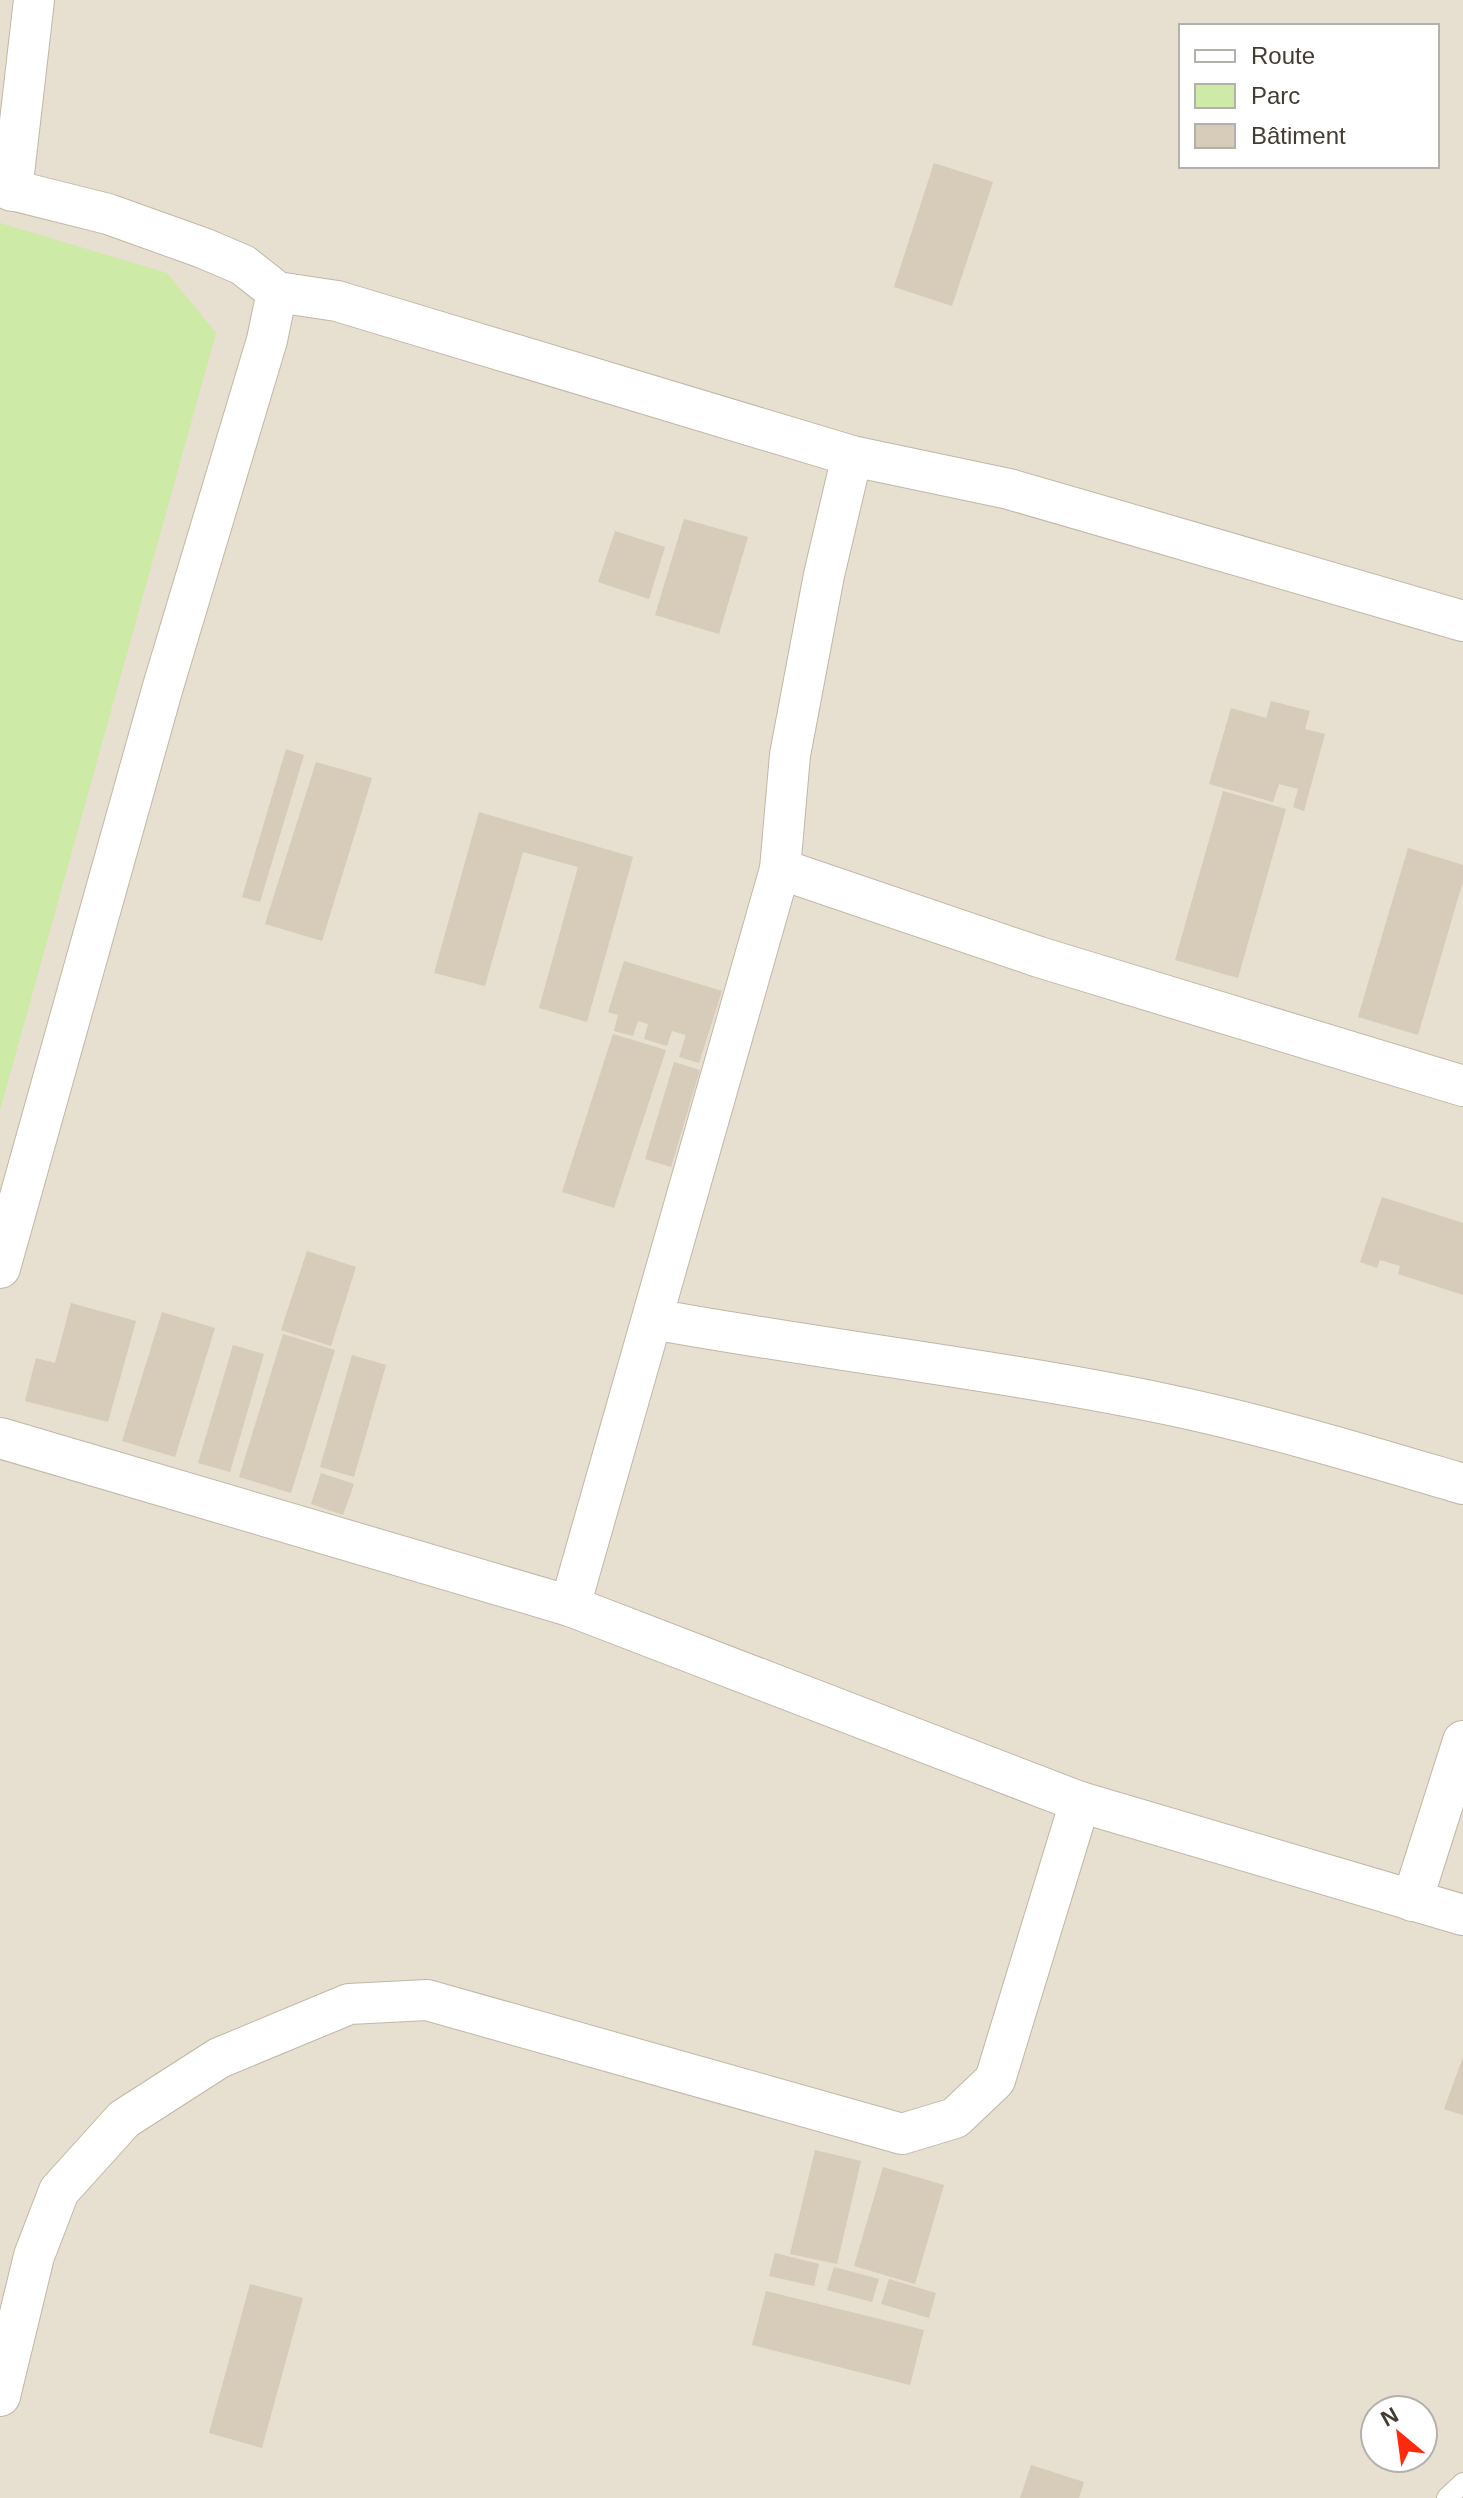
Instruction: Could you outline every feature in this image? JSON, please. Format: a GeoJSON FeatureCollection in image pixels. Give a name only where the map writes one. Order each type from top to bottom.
{"type":"FeatureCollection","features":[{"type":"Feature","properties":{"kind":"street"},"geometry":{"type":"LineString","coordinates":[[34,0],[6,189],[108,214],[203,248],[243,265],[277,292],[337,301],[852,456],[1009,489],[1463,621]]}},
{"type":"Feature","properties":{"kind":"street"},"geometry":{"type":"LineString","coordinates":[[0,1268],[158,705],[267,340],[277,292]]}},
{"type":"Feature","properties":{"kind":"street"},"geometry":{"type":"LineString","coordinates":[[570,1606],[780,869],[790,755],[824,575],[852,456]]}},
{"type":"Feature","properties":{"kind":"street"},"geometry":{"type":"LineString","coordinates":[[780,869],[1039,957],[1463,1086]]}},
{"type":"Feature","properties":{"kind":"street"},"geometry":{"type":"LineString","coordinates":[[653,1319],[770,1340],[960,1366],[1167,1404],[1318,1441],[1463,1484]]}},
{"type":"Feature","properties":{"kind":"street"},"geometry":{"type":"LineString","coordinates":[[0,1438],[570,1606],[1080,1802],[1463,1915]]}},
{"type":"Feature","properties":{"kind":"street"},"geometry":{"type":"LineString","coordinates":[[1412,1901],[1463,1741]]}},
{"type":"Feature","properties":{"kind":"street"},"geometry":{"type":"LineString","coordinates":[[0,2396],[34,2256],[59,2191],[124,2119],[219,2058],[349,2004],[427,2000],[902,2134],[955,2118],[995,2080],[1080,1802]]}},
{"type":"Feature","properties":{"kind":"lane"},"geometry":{"type":"LineString","coordinates":[[1447,2498],[1463,2483]]}},
{"type":"Feature","properties":{"kind":"shaded area"},"geometry":{"type":"Polygon","coordinates":[[[0,0],[1463,0],[1463,2498],[0,2498],[0,0]]]}},
{"type":"Feature","properties":{"kind":"green space"},"geometry":{"type":"Polygon","coordinates":[[[0,223],[167,273],[216,333],[0,1110],[0,223]]]}},
{"type":"Feature","properties":{"kind":"building"},"geometry":{"type":"Polygon","coordinates":[[[934,163],[993,182],[952,306],[894,287],[934,163]]]}},
{"type":"Feature","properties":{"kind":"building"},"geometry":{"type":"Polygon","coordinates":[[[684,519],[748,537],[719,634],[655,615],[684,519]]]}},
{"type":"Feature","properties":{"kind":"building"},"geometry":{"type":"Polygon","coordinates":[[[615,531],[665,547],[649,599],[598,582],[615,531]]]}},
{"type":"Feature","properties":{"kind":"building"},"geometry":{"type":"Polygon","coordinates":[[[1271,701],[1310,711],[1305,729],[1325,734],[1304,811],[1293,807],[1298,789],[1279,784],[1273,802],[1209,784],[1231,708],[1266,718],[1271,701]]]}},
{"type":"Feature","properties":{"kind":"building"},"geometry":{"type":"Polygon","coordinates":[[[286,749],[304,755],[260,902],[242,897],[286,749]]]}},
{"type":"Feature","properties":{"kind":"building"},"geometry":{"type":"Polygon","coordinates":[[[316,762],[372,778],[322,941],[265,924],[316,762]]]}},
{"type":"Feature","properties":{"kind":"building"},"geometry":{"type":"Polygon","coordinates":[[[1223,791],[1286,809],[1238,978],[1175,960],[1223,791]]]}},
{"type":"Feature","properties":{"kind":"building"},"geometry":{"type":"Polygon","coordinates":[[[479,812],[633,857],[587,1022],[539,1008],[578,867],[523,852],[485,986],[434,973],[479,812]]]}},
{"type":"Feature","properties":{"kind":"building"},"geometry":{"type":"Polygon","coordinates":[[[1408,848],[1463,865],[1463,881],[1418,1035],[1358,1017],[1408,848]]]}},
{"type":"Feature","properties":{"kind":"building"},"geometry":{"type":"Polygon","coordinates":[[[624,961],[722,991],[699,1063],[679,1057],[686,1035],[672,1031],[667,1046],[644,1039],[648,1024],[638,1021],[633,1036],[614,1031],[618,1015],[608,1012],[624,961]]]}},
{"type":"Feature","properties":{"kind":"building"},"geometry":{"type":"Polygon","coordinates":[[[613,1034],[666,1050],[614,1208],[562,1192],[613,1034]]]}},
{"type":"Feature","properties":{"kind":"building"},"geometry":{"type":"Polygon","coordinates":[[[674,1062],[700,1070],[671,1167],[645,1159],[674,1062]]]}},
{"type":"Feature","properties":{"kind":"building"},"geometry":{"type":"Polygon","coordinates":[[[1382,1197],[1463,1223],[1463,1295],[1398,1274],[1400,1266],[1380,1260],[1377,1268],[1360,1262],[1382,1197]]]}},
{"type":"Feature","properties":{"kind":"building"},"geometry":{"type":"Polygon","coordinates":[[[307,1251],[356,1267],[331,1346],[281,1330],[307,1251]]]}},
{"type":"Feature","properties":{"kind":"building"},"geometry":{"type":"Polygon","coordinates":[[[71,1303],[136,1321],[108,1422],[25,1401],[36,1358],[55,1363],[71,1303]]]}},
{"type":"Feature","properties":{"kind":"building"},"geometry":{"type":"Polygon","coordinates":[[[162,1312],[215,1328],[175,1457],[122,1441],[162,1312]]]}},
{"type":"Feature","properties":{"kind":"building"},"geometry":{"type":"Polygon","coordinates":[[[283,1334],[335,1350],[291,1493],[239,1477],[283,1334]]]}},
{"type":"Feature","properties":{"kind":"building"},"geometry":{"type":"Polygon","coordinates":[[[233,1345],[264,1354],[230,1472],[198,1463],[233,1345]]]}},
{"type":"Feature","properties":{"kind":"building"},"geometry":{"type":"Polygon","coordinates":[[[352,1355],[386,1365],[354,1477],[320,1467],[352,1355]]]}},
{"type":"Feature","properties":{"kind":"building"},"geometry":{"type":"Polygon","coordinates":[[[321,1473],[354,1484],[343,1515],[311,1504],[321,1473]]]}},
{"type":"Feature","properties":{"kind":"building"},"geometry":{"type":"Polygon","coordinates":[[[1463,2057],[1463,2115],[1444,2109],[1463,2057]]]}},
{"type":"Feature","properties":{"kind":"building"},"geometry":{"type":"Polygon","coordinates":[[[815,2150],[861,2161],[837,2264],[790,2254],[815,2150]]]}},
{"type":"Feature","properties":{"kind":"building"},"geometry":{"type":"Polygon","coordinates":[[[883,2167],[944,2185],[915,2284],[854,2266],[883,2167]]]}},
{"type":"Feature","properties":{"kind":"building"},"geometry":{"type":"Polygon","coordinates":[[[775,2253],[819,2264],[814,2286],[769,2276],[775,2253]]]}},
{"type":"Feature","properties":{"kind":"building"},"geometry":{"type":"Polygon","coordinates":[[[834,2267],[879,2279],[872,2302],[827,2290],[834,2267]]]}},
{"type":"Feature","properties":{"kind":"building"},"geometry":{"type":"Polygon","coordinates":[[[889,2279],[936,2293],[929,2318],[881,2304],[889,2279]]]}},
{"type":"Feature","properties":{"kind":"building"},"geometry":{"type":"Polygon","coordinates":[[[250,2284],[303,2298],[262,2448],[209,2433],[250,2284]]]}},
{"type":"Feature","properties":{"kind":"building"},"geometry":{"type":"Polygon","coordinates":[[[766,2291],[924,2330],[910,2385],[752,2345],[766,2291]]]}},
{"type":"Feature","properties":{"kind":"building"},"geometry":{"type":"Polygon","coordinates":[[[1031,2465],[1084,2482],[1079,2498],[1020,2498],[1031,2465]]]}}]}
